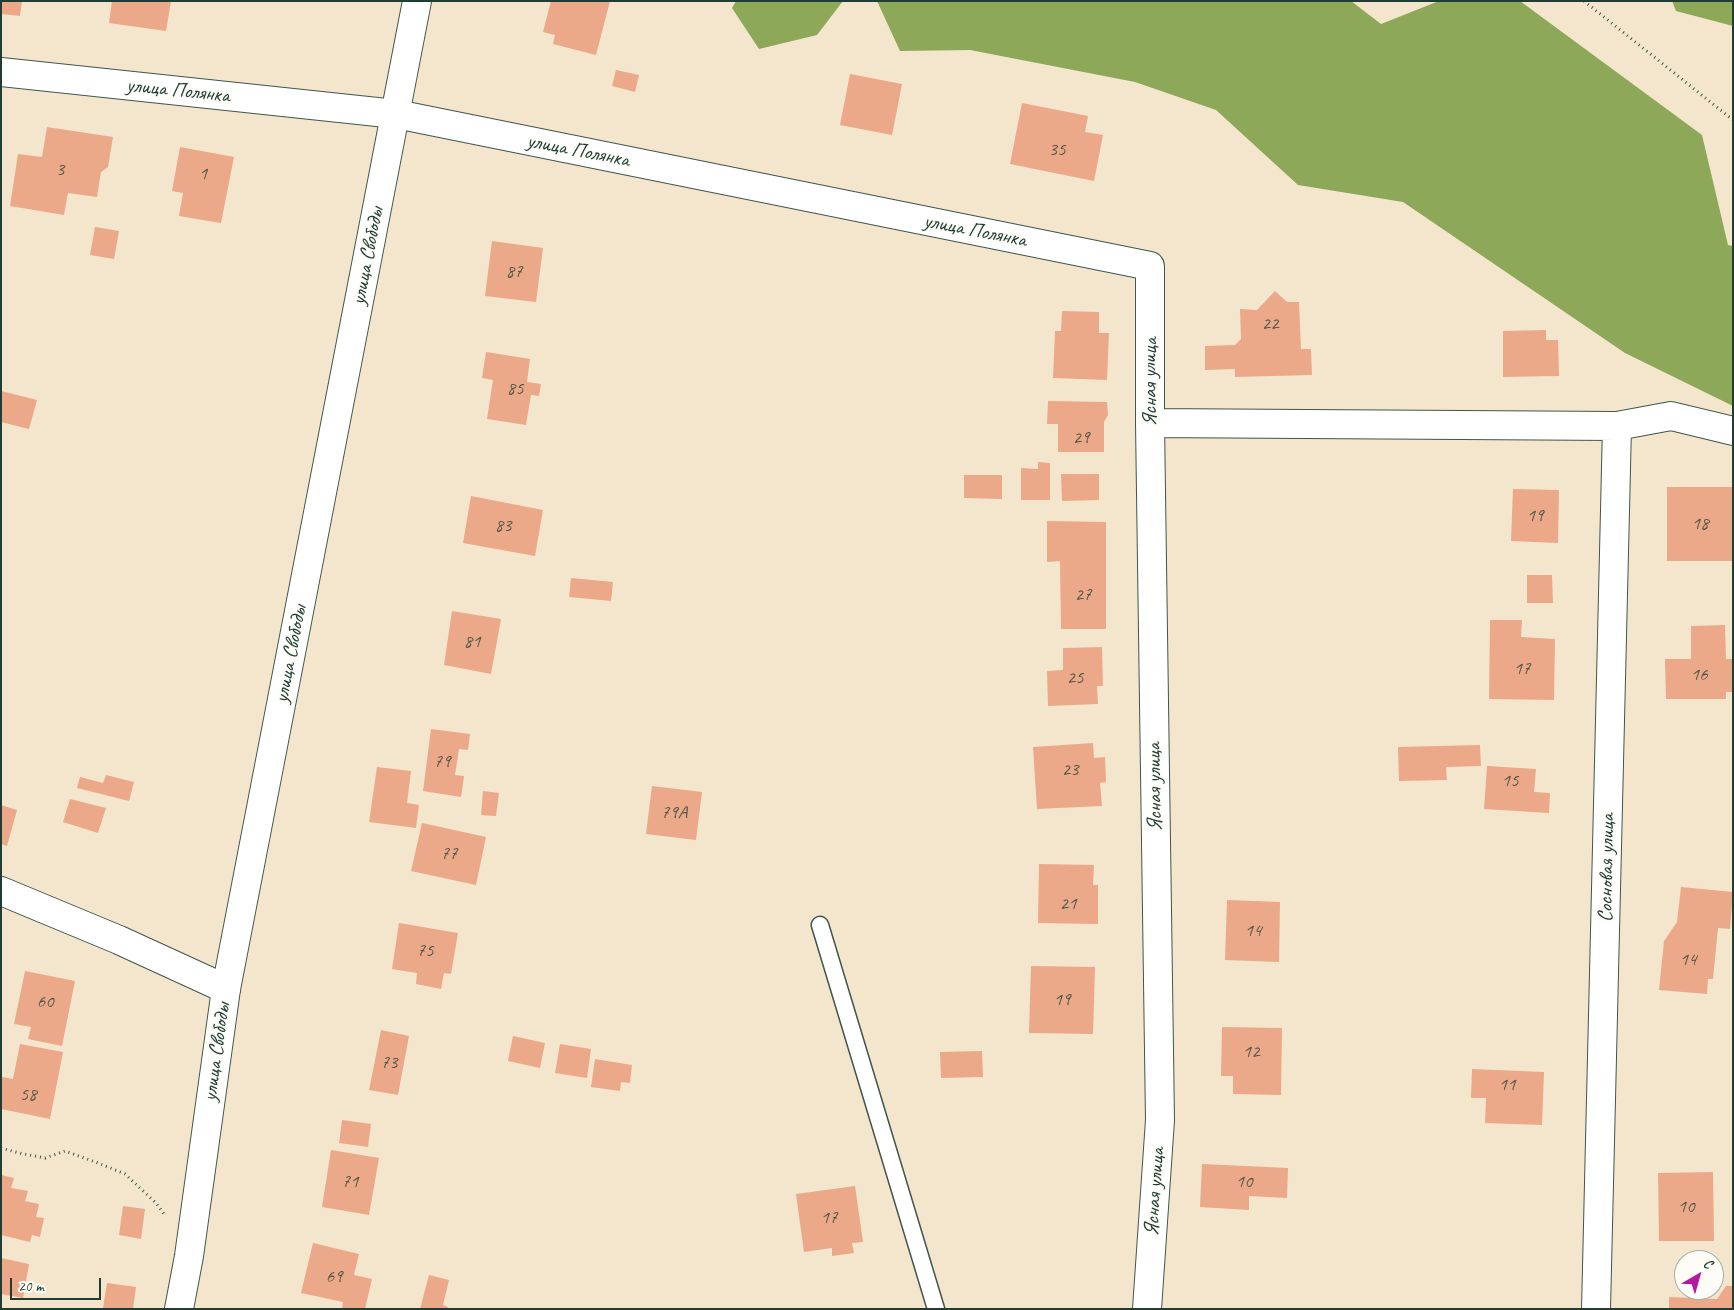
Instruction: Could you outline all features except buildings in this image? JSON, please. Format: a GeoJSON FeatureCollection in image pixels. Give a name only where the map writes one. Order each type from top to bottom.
{"type":"FeatureCollection","features":[{"type":"Feature","properties":{"kind":"street","name":"улица Свободы"},"geometry":{"type":"LineString","coordinates":[[179,1309],[189,1256],[226,989],[417,1]]}},
{"type":"Feature","properties":{"kind":"street","name":"улица Полянка"},"geometry":{"type":"LineString","coordinates":[[1,72],[396,114],[1150,266]]}},
{"type":"Feature","properties":{"kind":"street","name":"Ясная улица"},"geometry":{"type":"LineString","coordinates":[[1147,1309],[1160,1120],[1150,423],[1150,266]]}},
{"type":"Feature","properties":{"kind":"street"},"geometry":{"type":"LineString","coordinates":[[1150,423],[1617,426],[1671,416],[1733,431]]}},
{"type":"Feature","properties":{"kind":"street","name":"Сосновая улица"},"geometry":{"type":"LineString","coordinates":[[1596,1309],[1617,426]]}},
{"type":"Feature","properties":{"kind":"street"},"geometry":{"type":"LineString","coordinates":[[1,891],[119,940],[226,989]]}},
{"type":"Feature","properties":{"kind":"lane"},"geometry":{"type":"LineString","coordinates":[[820,925],[936,1309]]}},
{"type":"Feature","properties":{"kind":"path"},"geometry":{"type":"LineString","coordinates":[[1584,1],[1733,120]]}},
{"type":"Feature","properties":{"kind":"path"},"geometry":{"type":"LineString","coordinates":[[1,1148],[45,1158],[65,1151],[125,1174],[156,1203],[189,1256]]}},
{"type":"Feature","properties":{"kind":"green space"},"geometry":{"type":"Polygon","coordinates":[[[736,1],[843,1],[817,35],[759,49],[732,8],[736,1]]]}},
{"type":"Feature","properties":{"kind":"green space"},"geometry":{"type":"Polygon","coordinates":[[[877,1],[1351,1],[1381,24],[1439,1],[1520,1],[1702,135],[1728,245],[1733,246],[1733,406],[1625,353],[1403,202],[1298,185],[1216,110],[1135,82],[970,50],[900,51],[877,1]]]}},
{"type":"Feature","properties":{"kind":"green space"},"geometry":{"type":"Polygon","coordinates":[[[1672,1],[1733,1],[1733,26],[1676,11],[1672,1]]]}}]}
